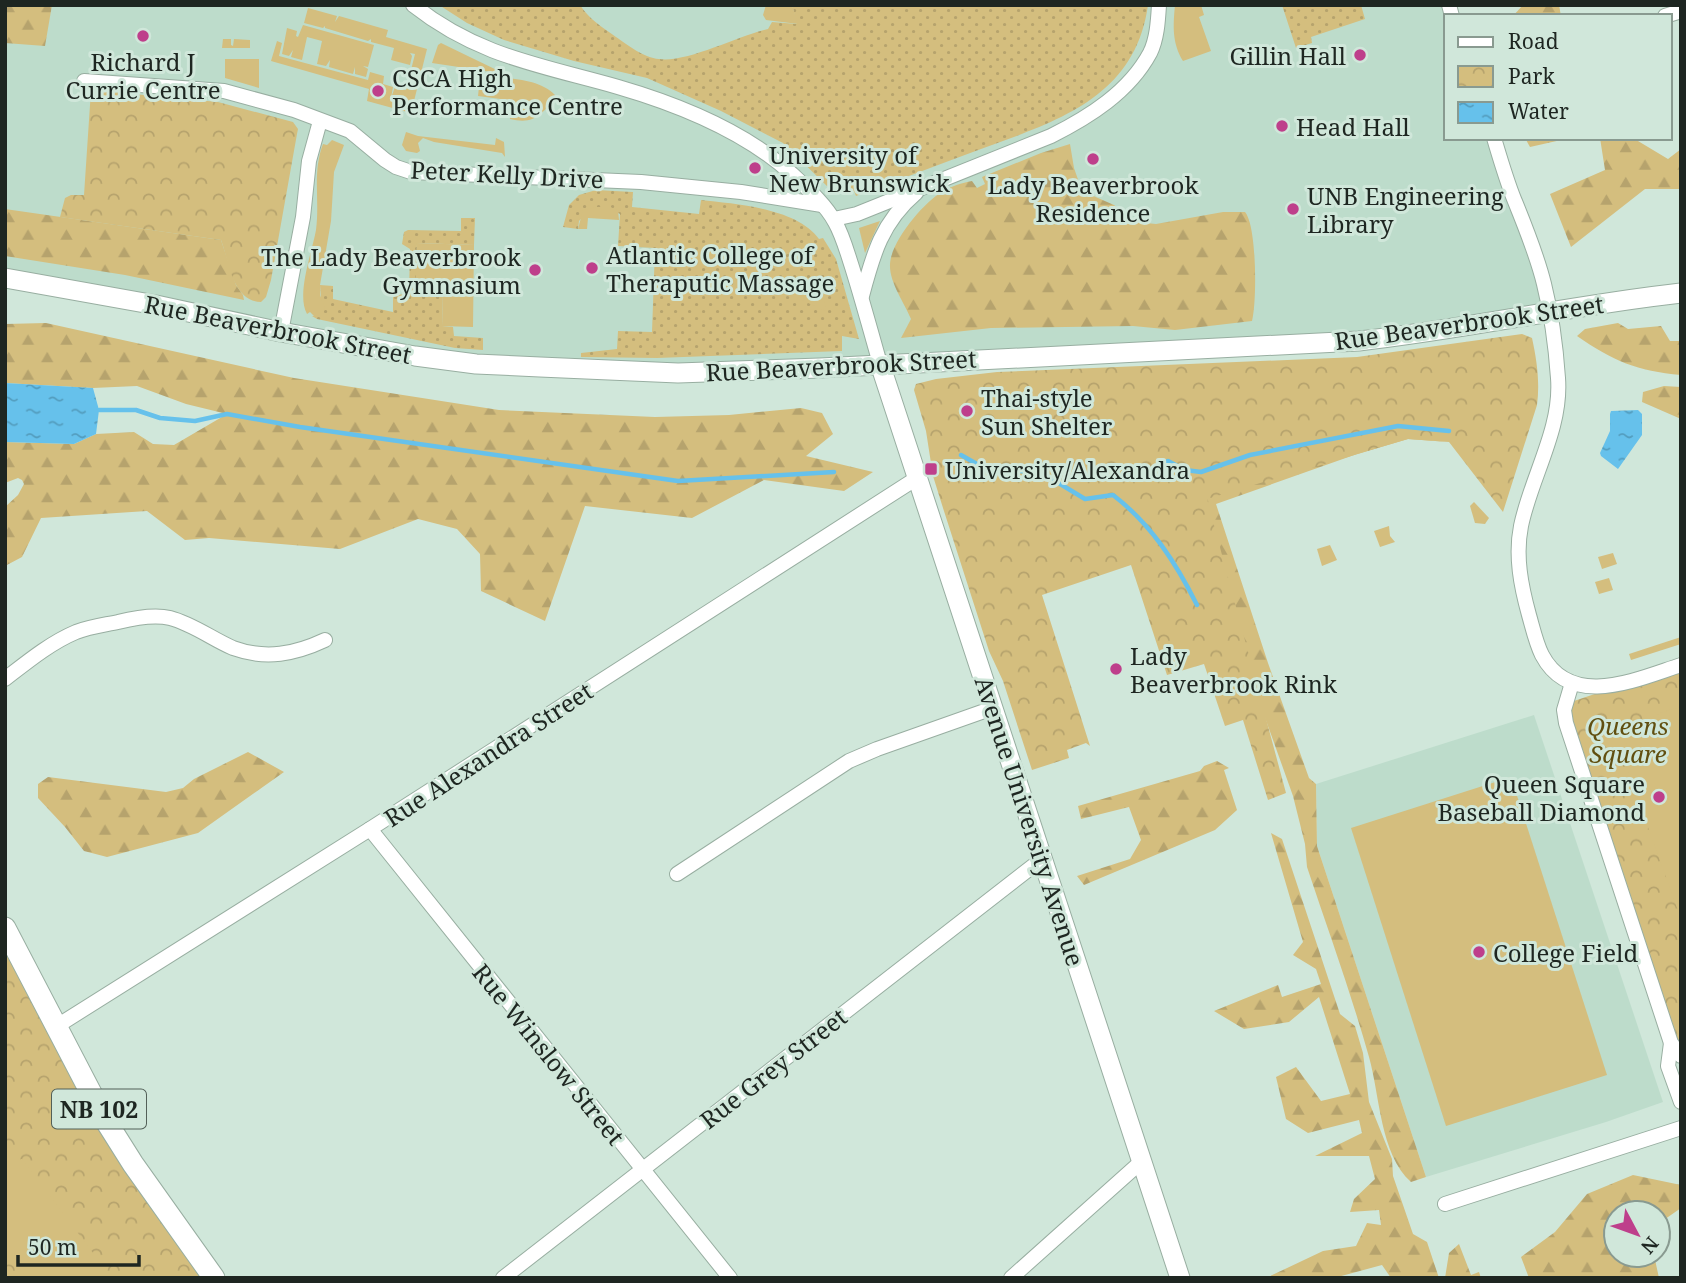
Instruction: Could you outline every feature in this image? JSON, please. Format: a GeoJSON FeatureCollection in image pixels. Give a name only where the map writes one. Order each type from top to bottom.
{"type":"FeatureCollection","features":[{"type":"Feature","properties":{"kind":"main road","name":"NB 102"},"geometry":{"type":"LineString","coordinates":[[5,929],[104,1118],[132,1164],[214,1278]]}},
{"type":"Feature","properties":{"kind":"street"},"geometry":{"type":"LineString","coordinates":[[413,5],[440,25],[484,49],[642,95],[720,126],[770,156],[834,219],[862,298],[880,364]]}},
{"type":"Feature","properties":{"kind":"street"},"geometry":{"type":"LineString","coordinates":[[834,219],[857,214],[1080,122],[1102,106],[1134,75],[1150,52],[1159,5]]}},
{"type":"Feature","properties":{"kind":"street","name":"Peter Kelly Drive"},"geometry":{"type":"LineString","coordinates":[[84,81],[223,91],[294,110],[351,131],[385,160],[411,172],[641,182],[741,192],[822,205]]}},
{"type":"Feature","properties":{"kind":"street"},"geometry":{"type":"LineString","coordinates":[[281,332],[303,217],[309,160],[320,121]]}},
{"type":"Feature","properties":{"kind":"street"},"geometry":{"type":"LineString","coordinates":[[1495,140],[1544,284],[1558,379],[1553,422],[1521,524],[1518,556],[1522,592],[1543,657],[1553,670],[1572,683],[1599,688],[1615,686],[1681,665]]}},
{"type":"Feature","properties":{"kind":"street"},"geometry":{"type":"LineString","coordinates":[[862,298],[875,251],[891,218],[900,206],[929,183]]}},
{"type":"Feature","properties":{"kind":"street","name":"Rue Beaverbrook Street"},"geometry":{"type":"LineString","coordinates":[[5,278],[415,356],[476,364],[678,373],[1360,341],[1681,293]]}},
{"type":"Feature","properties":{"kind":"street","name":"Avenue University Avenue"},"geometry":{"type":"LineString","coordinates":[[880,364],[1180,1278]]}},
{"type":"Feature","properties":{"kind":"street","name":"Rue Alexandra Street"},"geometry":{"type":"LineString","coordinates":[[57,1026],[917,478]]}},
{"type":"Feature","properties":{"kind":"street"},"geometry":{"type":"LineString","coordinates":[[5,679],[51,646],[77,632],[136,618],[169,618],[201,630],[234,648],[282,656],[325,640]]}},
{"type":"Feature","properties":{"kind":"street"},"geometry":{"type":"LineString","coordinates":[[1572,683],[1564,710],[1566,723],[1671,1043],[1681,1056]]}},
{"type":"Feature","properties":{"kind":"street"},"geometry":{"type":"LineString","coordinates":[[677,874],[849,761],[993,708]]}},
{"type":"Feature","properties":{"kind":"street","name":"Rue Winslow Street"},"geometry":{"type":"LineString","coordinates":[[370,829],[730,1278]]}},
{"type":"Feature","properties":{"kind":"street","name":"Rue Grey Street"},"geometry":{"type":"LineString","coordinates":[[503,1278],[1042,859]]}},
{"type":"Feature","properties":{"kind":"street"},"geometry":{"type":"LineString","coordinates":[[1671,1043],[1668,1066],[1681,1102]]}},
{"type":"Feature","properties":{"kind":"street"},"geometry":{"type":"LineString","coordinates":[[1446,1204],[1681,1128]]}},
{"type":"Feature","properties":{"kind":"street"},"geometry":{"type":"LineString","coordinates":[[1011,1278],[1142,1161]]}},
{"type":"Feature","properties":{"kind":"shaded area","name":"University of New Brunswick"},"geometry":{"type":"Polygon","coordinates":[[[5,5],[1449,5],[1447,14],[1444,14],[1444,140],[1495,140],[1548,311],[1417,334],[820,368],[476,364],[5,278],[5,5]]]}},
{"type":"Feature","properties":{"kind":"shaded area"},"geometry":{"type":"Polygon","coordinates":[[[1534,715],[1663,1102],[1426,1177],[1317,846],[1316,784],[1534,715]]]}},
{"type":"Feature","properties":{"kind":"green space"},"geometry":{"type":"Polygon","coordinates":[[[5,5],[52,5],[45,46],[5,43],[5,5]]]}},
{"type":"Feature","properties":{"kind":"green space"},"geometry":{"type":"Polygon","coordinates":[[[439,5],[580,5],[587,15],[636,51],[653,58],[670,59],[698,53],[768,29],[772,22],[797,24],[792,5],[1148,5],[1140,37],[1127,63],[1109,84],[1088,101],[1037,128],[856,196],[854,191],[838,193],[830,189],[783,143],[721,111],[647,78],[574,61],[504,40],[467,23],[439,5]]]}},
{"type":"Feature","properties":{"kind":"green space"},"geometry":{"type":"Polygon","coordinates":[[[766,5],[792,5],[798,24],[766,20],[763,15],[766,5]]]}},
{"type":"Feature","properties":{"kind":"green space"},"geometry":{"type":"Polygon","coordinates":[[[1175,5],[1201,5],[1204,15],[1199,17],[1211,51],[1183,61],[1174,34],[1175,5]]]}},
{"type":"Feature","properties":{"kind":"green space"},"geometry":{"type":"Polygon","coordinates":[[[1282,5],[1361,5],[1365,19],[1311,37],[1312,43],[1296,48],[1282,5]]]}},
{"type":"Feature","properties":{"kind":"green space"},"geometry":{"type":"Polygon","coordinates":[[[1523,5],[1559,5],[1561,14],[1515,14],[1523,5]]]}},
{"type":"Feature","properties":{"kind":"green space"},"geometry":{"type":"Polygon","coordinates":[[[308,8],[337,16],[335,22],[339,16],[388,30],[386,37],[427,49],[411,113],[367,101],[369,89],[271,61],[277,41],[282,43],[279,56],[368,80],[370,72],[384,76],[383,84],[393,87],[391,98],[395,87],[406,90],[415,54],[410,53],[410,65],[391,60],[394,48],[325,26],[323,28],[304,23],[308,8]]]}},
{"type":"Feature","properties":{"kind":"green space"},"geometry":{"type":"Polygon","coordinates":[[[303,25],[374,45],[368,67],[363,66],[368,69],[366,77],[355,74],[355,67],[353,74],[329,67],[330,60],[326,66],[317,64],[322,41],[307,37],[302,60],[291,57],[293,50],[289,56],[282,54],[287,28],[297,31],[298,37],[303,25]]]}},
{"type":"Feature","properties":{"kind":"green space"},"geometry":{"type":"Polygon","coordinates":[[[223,39],[231,39],[233,46],[234,39],[250,40],[250,48],[222,48],[223,39]]]}},
{"type":"Feature","properties":{"kind":"green space"},"geometry":{"type":"Polygon","coordinates":[[[441,43],[505,74],[432,63],[441,43]]]}},
{"type":"Feature","properties":{"kind":"green space"},"geometry":{"type":"Polygon","coordinates":[[[225,59],[259,59],[259,88],[225,78],[225,59]]]}},
{"type":"Feature","properties":{"kind":"green space"},"geometry":{"type":"Polygon","coordinates":[[[480,77],[531,82],[550,90],[557,97],[537,117],[526,120],[510,119],[508,100],[478,96],[480,77]]]}},
{"type":"Feature","properties":{"kind":"green space"},"geometry":{"type":"Polygon","coordinates":[[[91,90],[218,102],[293,122],[298,129],[271,280],[266,297],[261,302],[251,300],[238,287],[221,240],[60,217],[65,198],[84,195],[91,90]]]}},
{"type":"Feature","properties":{"kind":"green space"},"geometry":{"type":"Polygon","coordinates":[[[406,132],[418,136],[495,145],[496,138],[504,142],[505,157],[502,153],[423,138],[418,143],[420,151],[406,151],[402,145],[406,132]]]}},
{"type":"Feature","properties":{"kind":"green space"},"geometry":{"type":"Polygon","coordinates":[[[332,140],[344,145],[334,172],[331,221],[320,285],[320,295],[325,308],[322,316],[314,316],[310,312],[307,314],[304,306],[304,285],[316,230],[320,155],[323,144],[327,145],[332,140]]]}},
{"type":"Feature","properties":{"kind":"green space"},"geometry":{"type":"Polygon","coordinates":[[[1526,140],[1561,140],[1530,147],[1526,140]]]}},
{"type":"Feature","properties":{"kind":"green space"},"geometry":{"type":"Polygon","coordinates":[[[1600,140],[1638,140],[1668,159],[1681,149],[1681,189],[1645,189],[1571,247],[1550,194],[1605,170],[1600,140]]]}},
{"type":"Feature","properties":{"kind":"green space"},"geometry":{"type":"Polygon","coordinates":[[[1070,144],[1082,191],[1114,205],[1136,222],[1156,224],[1223,212],[1245,212],[1254,248],[1252,321],[1175,330],[1133,326],[991,328],[901,338],[911,319],[894,285],[890,264],[896,244],[918,213],[949,188],[972,181],[977,188],[985,184],[982,177],[1070,144]]]}},
{"type":"Feature","properties":{"kind":"green space"},"geometry":{"type":"Polygon","coordinates":[[[596,190],[633,192],[632,207],[699,214],[701,200],[765,209],[796,220],[819,239],[823,238],[836,259],[859,339],[842,336],[842,351],[657,358],[581,357],[581,353],[617,349],[618,331],[652,332],[655,248],[618,246],[620,214],[608,208],[588,212],[579,221],[578,229],[563,227],[569,205],[579,195],[596,190]]]}},
{"type":"Feature","properties":{"kind":"green space"},"geometry":{"type":"Polygon","coordinates":[[[596,207],[618,210],[619,220],[588,218],[587,229],[578,229],[583,210],[596,207]]]}},
{"type":"Feature","properties":{"kind":"green space"},"geometry":{"type":"Polygon","coordinates":[[[5,209],[221,240],[236,285],[244,300],[125,275],[5,256],[5,209]]]}},
{"type":"Feature","properties":{"kind":"green space"},"geometry":{"type":"Polygon","coordinates":[[[461,218],[475,218],[474,245],[417,243],[416,292],[443,293],[442,326],[453,327],[454,336],[483,338],[483,350],[455,348],[312,316],[322,315],[320,285],[333,286],[333,299],[393,312],[393,295],[409,294],[410,249],[402,244],[404,232],[461,231],[461,218]]]}},
{"type":"Feature","properties":{"kind":"green space"},"geometry":{"type":"Polygon","coordinates":[[[880,221],[865,253],[859,228],[880,221]]]}},
{"type":"Feature","properties":{"kind":"green space"},"geometry":{"type":"Polygon","coordinates":[[[417,243],[474,245],[473,327],[442,326],[443,293],[415,292],[417,243]]]}},
{"type":"Feature","properties":{"kind":"green space"},"geometry":{"type":"Polygon","coordinates":[[[811,277],[816,278],[824,295],[826,311],[788,291],[811,277]]]}},
{"type":"Feature","properties":{"kind":"green space"},"geometry":{"type":"Polygon","coordinates":[[[46,323],[294,378],[499,410],[655,417],[729,415],[801,408],[822,413],[833,434],[806,456],[873,472],[844,491],[764,480],[692,518],[585,506],[545,621],[481,591],[480,554],[457,529],[418,519],[340,549],[209,538],[185,540],[147,511],[41,518],[22,557],[5,566],[5,507],[18,495],[24,484],[18,478],[5,483],[5,442],[74,444],[96,434],[134,432],[153,444],[174,445],[227,414],[186,404],[137,386],[93,388],[5,383],[5,324],[46,323]]]}},
{"type":"Feature","properties":{"kind":"green space"},"geometry":{"type":"Polygon","coordinates":[[[1618,323],[1628,329],[1661,326],[1670,341],[1681,341],[1681,375],[1651,371],[1626,363],[1577,336],[1585,329],[1618,323]]]}},
{"type":"Feature","properties":{"kind":"green space"},"geometry":{"type":"Polygon","coordinates":[[[1522,334],[1532,338],[1538,372],[1537,405],[1503,512],[1449,442],[1408,439],[1207,499],[1286,793],[1268,800],[1243,720],[1225,726],[1204,664],[1167,675],[1131,565],[1042,595],[1090,746],[1086,743],[1067,750],[1069,758],[1032,770],[1003,681],[989,651],[933,476],[926,431],[914,390],[916,384],[997,372],[1357,357],[1522,334]]]}},
{"type":"Feature","properties":{"kind":"green space"},"geometry":{"type":"Polygon","coordinates":[[[1664,386],[1681,387],[1681,419],[1642,402],[1643,392],[1664,386]]]}},
{"type":"Feature","properties":{"kind":"green space"},"geometry":{"type":"Polygon","coordinates":[[[1235,419],[1449,442],[1408,439],[1357,454],[1216,504],[1309,778],[1316,784],[1317,846],[1426,1177],[1411,1182],[1393,1156],[1387,1140],[1362,1033],[1307,867],[1305,844],[1293,796],[1238,642],[1115,439],[1235,419]]]}},
{"type":"Feature","properties":{"kind":"green space"},"geometry":{"type":"Polygon","coordinates":[[[1474,502],[1489,518],[1485,524],[1475,523],[1470,506],[1474,502]]]}},
{"type":"Feature","properties":{"kind":"green space"},"geometry":{"type":"Polygon","coordinates":[[[1389,526],[1390,536],[1395,542],[1380,547],[1374,531],[1389,526]]]}},
{"type":"Feature","properties":{"kind":"green space"},"geometry":{"type":"Polygon","coordinates":[[[1330,545],[1337,560],[1322,566],[1317,549],[1330,545]]]}},
{"type":"Feature","properties":{"kind":"green space"},"geometry":{"type":"Polygon","coordinates":[[[1613,553],[1617,564],[1602,569],[1598,557],[1613,553]]]}},
{"type":"Feature","properties":{"kind":"green space"},"geometry":{"type":"Polygon","coordinates":[[[1609,578],[1613,590],[1599,594],[1595,582],[1609,578]]]}},
{"type":"Feature","properties":{"kind":"green space"},"geometry":{"type":"Polygon","coordinates":[[[1681,637],[1681,644],[1631,660],[1629,654],[1681,637]]]}},
{"type":"Feature","properties":{"kind":"green space","name":"Queens Square"},"geometry":{"type":"Polygon","coordinates":[[[1681,665],[1681,1056],[1565,704],[1681,665]]]}},
{"type":"Feature","properties":{"kind":"green space","name":"Queen Square Baseball Diamond"},"geometry":{"type":"Polygon","coordinates":[[[1681,707],[1681,909],[1677,908],[1625,763],[1626,743],[1638,729],[1656,715],[1681,707]]]}},
{"type":"Feature","properties":{"kind":"green space"},"geometry":{"type":"Polygon","coordinates":[[[248,752],[284,772],[198,833],[107,857],[84,851],[38,798],[38,784],[48,777],[166,792],[183,788],[194,779],[248,752]]]}},
{"type":"Feature","properties":{"kind":"green space"},"geometry":{"type":"Polygon","coordinates":[[[1217,761],[1229,768],[1224,770],[1237,810],[1215,830],[1084,885],[1077,876],[1130,859],[1141,840],[1129,807],[1081,819],[1078,806],[1200,771],[1204,766],[1217,761]]]}},
{"type":"Feature","properties":{"kind":"green space","name":"College Field"},"geometry":{"type":"Polygon","coordinates":[[[1511,777],[1607,1075],[1446,1126],[1351,828],[1511,777]]]}},
{"type":"Feature","properties":{"kind":"green space"},"geometry":{"type":"Polygon","coordinates":[[[1271,833],[1282,839],[1340,1014],[1355,1026],[1363,1053],[1369,1102],[1392,1159],[1393,1176],[1413,1234],[1427,1242],[1439,1278],[1391,1278],[1382,1265],[1334,1278],[1266,1278],[1323,1251],[1356,1246],[1367,1223],[1381,1225],[1379,1210],[1350,1212],[1354,1199],[1375,1179],[1369,1156],[1315,1156],[1362,1133],[1359,1120],[1308,1133],[1286,1119],[1276,1077],[1296,1067],[1321,1101],[1350,1094],[1319,997],[1289,1022],[1244,1029],[1214,1011],[1278,985],[1282,997],[1321,984],[1316,969],[1293,955],[1303,942],[1271,833]]]}},
{"type":"Feature","properties":{"kind":"green space"},"geometry":{"type":"Polygon","coordinates":[[[5,929],[57,1026],[214,1278],[5,1278],[5,929]]]}},
{"type":"Feature","properties":{"kind":"green space"},"geometry":{"type":"Polygon","coordinates":[[[21,1159],[112,1278],[27,1278],[5,1249],[5,1171],[21,1159]]]}},
{"type":"Feature","properties":{"kind":"green space"},"geometry":{"type":"Polygon","coordinates":[[[1633,1175],[1681,1185],[1681,1208],[1672,1214],[1672,1199],[1602,1199],[1602,1269],[1657,1269],[1659,1278],[1529,1278],[1521,1257],[1555,1232],[1587,1194],[1633,1175]]]}},
{"type":"Feature","properties":{"kind":"green space"},"geometry":{"type":"Polygon","coordinates":[[[1459,1244],[1471,1275],[1479,1272],[1481,1278],[1445,1278],[1449,1253],[1459,1244]]]}},
{"type":"Feature","properties":{"kind":"water"},"geometry":{"type":"Polygon","coordinates":[[[5,383],[93,388],[99,410],[96,434],[74,444],[5,442],[5,383]]]}},
{"type":"Feature","properties":{"kind":"water"},"geometry":{"type":"Polygon","coordinates":[[[1638,410],[1642,414],[1642,435],[1618,469],[1600,453],[1610,431],[1611,411],[1638,410]]]}},
{"type":"Feature","properties":{"kind":"waterway"},"geometry":{"type":"LineString","coordinates":[[99,410],[136,410],[160,418],[195,421],[227,414],[300,427],[678,481],[834,472]]}},
{"type":"Feature","properties":{"kind":"waterway"},"geometry":{"type":"LineString","coordinates":[[1134,479],[1168,461],[1185,470],[1201,472],[1250,455],[1398,426],[1449,431]]}},
{"type":"Feature","properties":{"kind":"waterway"},"geometry":{"type":"LineString","coordinates":[[961,455],[984,468],[1042,473],[1085,499],[1113,495],[1151,531],[1197,605]]}},
{"type":"Feature","properties":{"kind":"place","name":"Richard J Currie Centre"},"geometry":{"type":"Point","coordinates":[143,36]}},
{"type":"Feature","properties":{"kind":"place","name":"Gillin Hall"},"geometry":{"type":"Point","coordinates":[1360,55]}},
{"type":"Feature","properties":{"kind":"place","name":"CSCA High Performance Centre"},"geometry":{"type":"Point","coordinates":[378,91]}},
{"type":"Feature","properties":{"kind":"place","name":"Head Hall"},"geometry":{"type":"Point","coordinates":[1282,126]}},
{"type":"Feature","properties":{"kind":"place","name":"Lady Beaverbrook Residence"},"geometry":{"type":"Point","coordinates":[1093,159]}},
{"type":"Feature","properties":{"kind":"place","name":"University of New Brunswick"},"geometry":{"type":"Point","coordinates":[755,168]}},
{"type":"Feature","properties":{"kind":"place","name":"UNB Engineering Library"},"geometry":{"type":"Point","coordinates":[1293,209]}},
{"type":"Feature","properties":{"kind":"place","name":"Atlantic College of Theraputic Massage"},"geometry":{"type":"Point","coordinates":[592,268]}},
{"type":"Feature","properties":{"kind":"place","name":"The Lady Beaverbrook Gymnasium"},"geometry":{"type":"Point","coordinates":[535,270]}},
{"type":"Feature","properties":{"kind":"place","name":"Thai-style Sun Shelter"},"geometry":{"type":"Point","coordinates":[967,411]}},
{"type":"Feature","properties":{"kind":"place","name":"University/Alexandra"},"geometry":{"type":"Point","coordinates":[931,469]}},
{"type":"Feature","properties":{"kind":"place","name":"Lady Beaverbrook Rink"},"geometry":{"type":"Point","coordinates":[1116,669]}},
{"type":"Feature","properties":{"kind":"place","name":"Queen Square Baseball Diamond"},"geometry":{"type":"Point","coordinates":[1659,797]}},
{"type":"Feature","properties":{"kind":"place","name":"College Field"},"geometry":{"type":"Point","coordinates":[1479,952]}}]}
